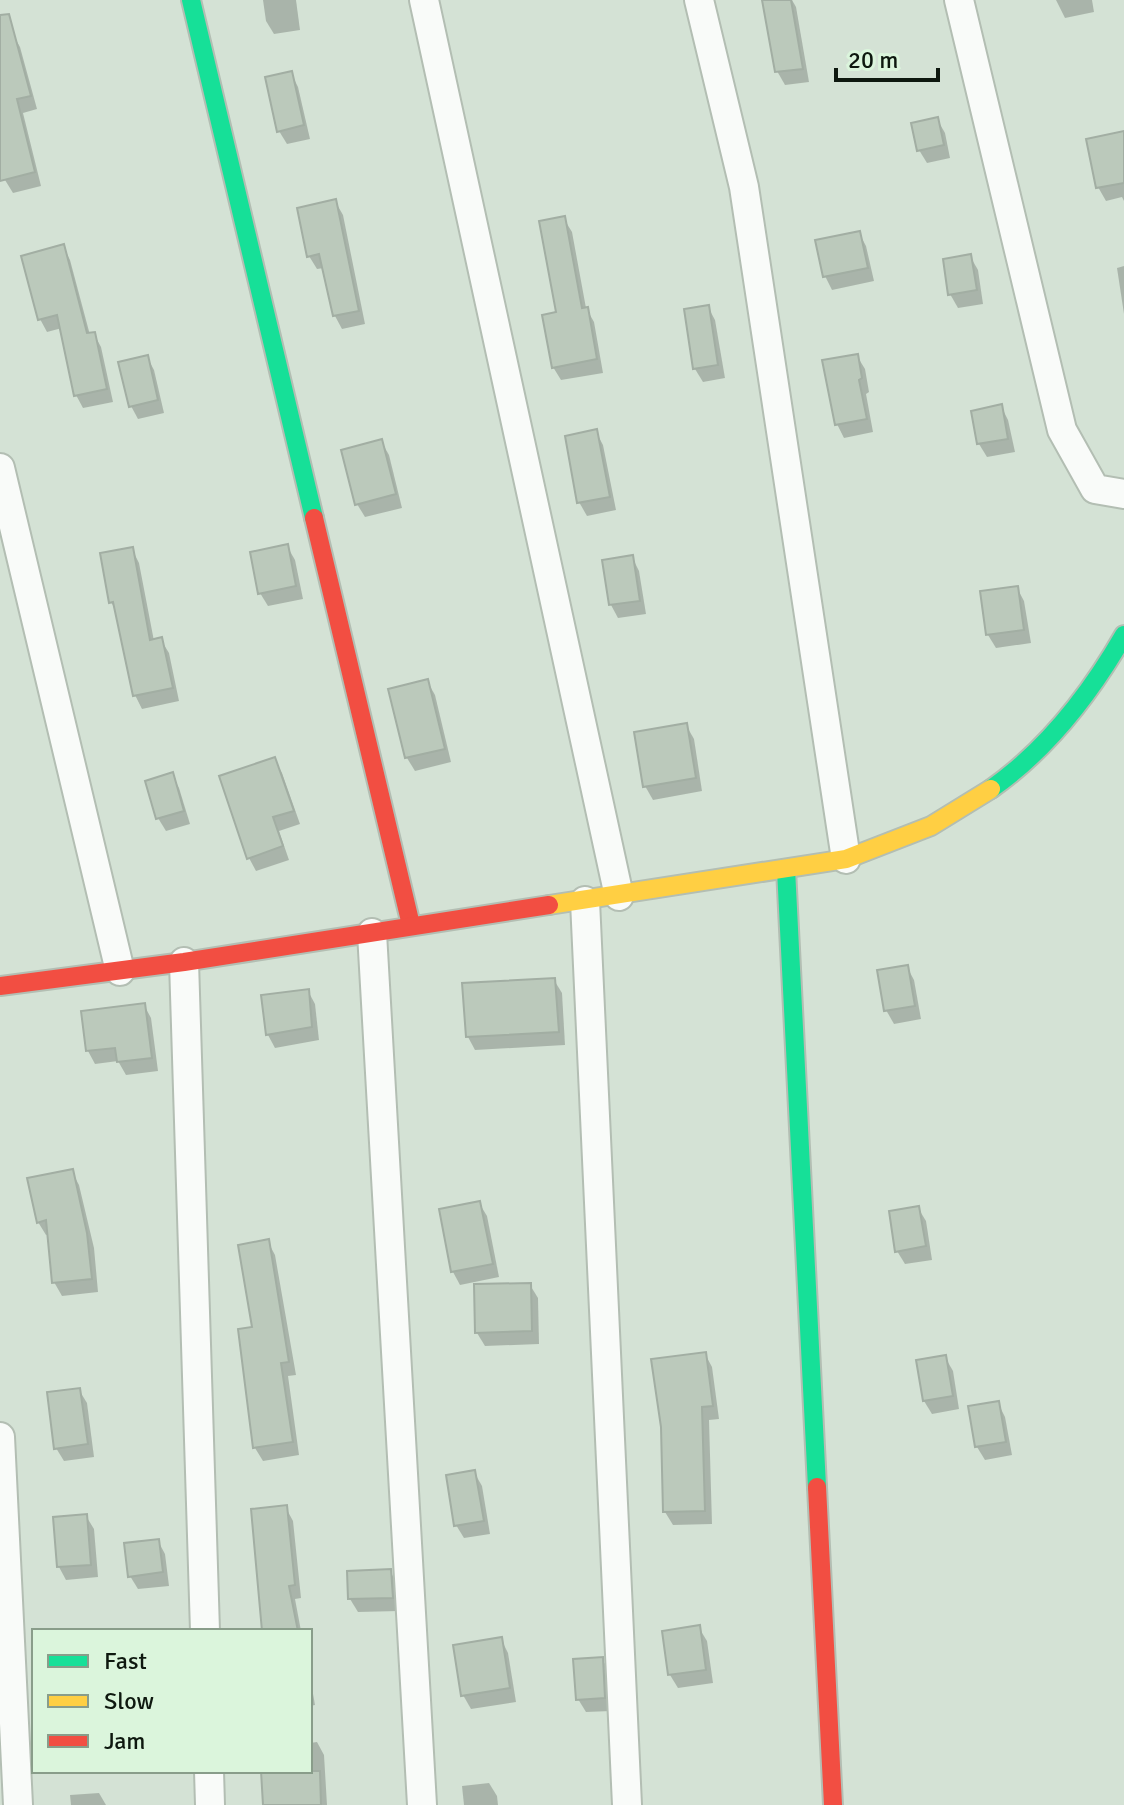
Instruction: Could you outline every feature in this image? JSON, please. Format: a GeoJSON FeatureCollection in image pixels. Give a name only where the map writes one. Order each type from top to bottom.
{"type":"FeatureCollection","features":[{"type":"Feature","properties":{"kind":"street"},"geometry":{"type":"LineString","coordinates":[[191,0],[411,925]]}},
{"type":"Feature","properties":{"kind":"street"},"geometry":{"type":"LineString","coordinates":[[424,0],[619,896]]}},
{"type":"Feature","properties":{"kind":"street"},"geometry":{"type":"LineString","coordinates":[[699,0],[744,187],[846,859]]}},
{"type":"Feature","properties":{"kind":"street"},"geometry":{"type":"LineString","coordinates":[[959,0],[1062,430],[1095,489],[1124,494]]}},
{"type":"Feature","properties":{"kind":"street"},"geometry":{"type":"LineString","coordinates":[[0,468],[120,971]]}},
{"type":"Feature","properties":{"kind":"street"},"geometry":{"type":"LineString","coordinates":[[0,986],[184,962],[846,859],[941,821],[1013,775],[1077,711],[1124,635]]}},
{"type":"Feature","properties":{"kind":"street"},"geometry":{"type":"LineString","coordinates":[[786,869],[833,1805]]}},
{"type":"Feature","properties":{"kind":"street"},"geometry":{"type":"LineString","coordinates":[[585,901],[627,1805]]}},
{"type":"Feature","properties":{"kind":"street"},"geometry":{"type":"LineString","coordinates":[[372,933],[422,1805]]}},
{"type":"Feature","properties":{"kind":"street"},"geometry":{"type":"LineString","coordinates":[[184,962],[205,1629]]}},
{"type":"Feature","properties":{"kind":"street"},"geometry":{"type":"LineString","coordinates":[[0,1437],[18,1805]]}},
{"type":"Feature","properties":{"kind":"street"},"geometry":{"type":"LineString","coordinates":[[209,1773],[210,1805]]}},
{"type":"Feature","properties":{"kind":"building"},"geometry":{"type":"Polygon","coordinates":[[[762,0],[791,0],[803,69],[775,72],[762,0]]]}},
{"type":"Feature","properties":{"kind":"building"},"geometry":{"type":"Polygon","coordinates":[[[9,14],[31,96],[17,99],[35,172],[0,181],[0,15],[9,14]]]}},
{"type":"Feature","properties":{"kind":"building"},"geometry":{"type":"Polygon","coordinates":[[[292,71],[304,125],[277,132],[265,77],[292,71]]]}},
{"type":"Feature","properties":{"kind":"building"},"geometry":{"type":"Polygon","coordinates":[[[938,117],[944,145],[917,151],[911,123],[938,117]]]}},
{"type":"Feature","properties":{"kind":"building"},"geometry":{"type":"Polygon","coordinates":[[[1124,131],[1124,183],[1096,188],[1086,139],[1124,131]]]}},
{"type":"Feature","properties":{"kind":"building"},"geometry":{"type":"Polygon","coordinates":[[[336,199],[359,311],[333,316],[319,254],[307,257],[297,208],[336,199]]]}},
{"type":"Feature","properties":{"kind":"building"},"geometry":{"type":"Polygon","coordinates":[[[565,216],[582,308],[588,307],[597,359],[552,368],[542,315],[556,312],[539,221],[565,216]]]}},
{"type":"Feature","properties":{"kind":"building"},"geometry":{"type":"Polygon","coordinates":[[[860,231],[868,268],[823,277],[815,240],[860,231]]]}},
{"type":"Feature","properties":{"kind":"building"},"geometry":{"type":"Polygon","coordinates":[[[64,244],[87,333],[95,332],[107,389],[74,396],[57,315],[38,320],[21,256],[64,244]]]}},
{"type":"Feature","properties":{"kind":"building"},"geometry":{"type":"Polygon","coordinates":[[[971,254],[977,290],[948,295],[943,259],[971,254]]]}},
{"type":"Feature","properties":{"kind":"building"},"geometry":{"type":"Polygon","coordinates":[[[709,305],[718,365],[693,369],[684,309],[709,305]]]}},
{"type":"Feature","properties":{"kind":"building"},"geometry":{"type":"Polygon","coordinates":[[[858,354],[862,378],[859,380],[867,419],[835,425],[822,360],[858,354]]]}},
{"type":"Feature","properties":{"kind":"building"},"geometry":{"type":"Polygon","coordinates":[[[148,355],[158,400],[129,407],[118,362],[148,355]]]}},
{"type":"Feature","properties":{"kind":"building"},"geometry":{"type":"Polygon","coordinates":[[[1002,404],[1008,439],[977,444],[971,411],[1002,404]]]}},
{"type":"Feature","properties":{"kind":"building"},"geometry":{"type":"Polygon","coordinates":[[[597,429],[610,497],[577,503],[565,436],[597,429]]]}},
{"type":"Feature","properties":{"kind":"building"},"geometry":{"type":"Polygon","coordinates":[[[382,439],[396,494],[355,505],[341,450],[382,439]]]}},
{"type":"Feature","properties":{"kind":"building"},"geometry":{"type":"Polygon","coordinates":[[[288,544],[296,586],[258,594],[250,552],[288,544]]]}},
{"type":"Feature","properties":{"kind":"building"},"geometry":{"type":"Polygon","coordinates":[[[133,547],[150,640],[162,637],[173,688],[133,696],[113,602],[109,603],[100,553],[133,547]]]}},
{"type":"Feature","properties":{"kind":"building"},"geometry":{"type":"Polygon","coordinates":[[[633,555],[640,601],[609,605],[602,560],[633,555]]]}},
{"type":"Feature","properties":{"kind":"building"},"geometry":{"type":"Polygon","coordinates":[[[1018,586],[1024,630],[986,635],[980,591],[1018,586]]]}},
{"type":"Feature","properties":{"kind":"building"},"geometry":{"type":"Polygon","coordinates":[[[428,679],[445,749],[405,758],[388,689],[428,679]]]}},
{"type":"Feature","properties":{"kind":"building"},"geometry":{"type":"Polygon","coordinates":[[[687,723],[696,778],[643,787],[634,732],[687,723]]]}},
{"type":"Feature","properties":{"kind":"building"},"geometry":{"type":"Polygon","coordinates":[[[275,757],[294,811],[273,817],[283,846],[247,859],[219,776],[275,757]]]}},
{"type":"Feature","properties":{"kind":"building"},"geometry":{"type":"Polygon","coordinates":[[[173,772],[184,811],[156,819],[145,781],[173,772]]]}},
{"type":"Feature","properties":{"kind":"building"},"geometry":{"type":"Polygon","coordinates":[[[908,965],[915,1006],[884,1011],[877,970],[908,965]]]}},
{"type":"Feature","properties":{"kind":"building"},"geometry":{"type":"Polygon","coordinates":[[[555,978],[559,1032],[466,1037],[462,983],[555,978]]]}},
{"type":"Feature","properties":{"kind":"building"},"geometry":{"type":"Polygon","coordinates":[[[309,989],[312,1027],[266,1035],[261,995],[309,989]]]}},
{"type":"Feature","properties":{"kind":"building"},"geometry":{"type":"Polygon","coordinates":[[[145,1003],[152,1058],[117,1062],[115,1048],[86,1051],[81,1011],[145,1003]]]}},
{"type":"Feature","properties":{"kind":"building"},"geometry":{"type":"Polygon","coordinates":[[[73,1169],[87,1233],[92,1279],[52,1283],[46,1220],[37,1223],[27,1178],[73,1169]]]}},
{"type":"Feature","properties":{"kind":"building"},"geometry":{"type":"Polygon","coordinates":[[[480,1201],[493,1264],[451,1272],[439,1209],[480,1201]]]}},
{"type":"Feature","properties":{"kind":"building"},"geometry":{"type":"Polygon","coordinates":[[[919,1206],[926,1246],[895,1252],[889,1211],[919,1206]]]}},
{"type":"Feature","properties":{"kind":"building"},"geometry":{"type":"Polygon","coordinates":[[[269,1239],[289,1362],[281,1363],[293,1442],[253,1448],[238,1329],[252,1327],[238,1245],[269,1239]]]}},
{"type":"Feature","properties":{"kind":"building"},"geometry":{"type":"Polygon","coordinates":[[[531,1283],[532,1331],[475,1333],[474,1284],[531,1283]]]}},
{"type":"Feature","properties":{"kind":"building"},"geometry":{"type":"Polygon","coordinates":[[[706,1352],[713,1406],[702,1407],[705,1511],[663,1512],[661,1427],[651,1359],[706,1352]]]}},
{"type":"Feature","properties":{"kind":"building"},"geometry":{"type":"Polygon","coordinates":[[[946,1355],[953,1396],[923,1401],[916,1360],[946,1355]]]}},
{"type":"Feature","properties":{"kind":"building"},"geometry":{"type":"Polygon","coordinates":[[[80,1388],[88,1444],[54,1449],[47,1392],[80,1388]]]}},
{"type":"Feature","properties":{"kind":"building"},"geometry":{"type":"Polygon","coordinates":[[[999,1401],[1006,1442],[975,1447],[968,1406],[999,1401]]]}},
{"type":"Feature","properties":{"kind":"building"},"geometry":{"type":"Polygon","coordinates":[[[475,1470],[484,1521],[454,1526],[446,1475],[475,1470]]]}},
{"type":"Feature","properties":{"kind":"building"},"geometry":{"type":"Polygon","coordinates":[[[287,1505],[295,1585],[289,1586],[298,1629],[262,1629],[251,1509],[287,1505]]]}},
{"type":"Feature","properties":{"kind":"building"},"geometry":{"type":"Polygon","coordinates":[[[87,1514],[91,1565],[57,1567],[53,1517],[87,1514]]]}},
{"type":"Feature","properties":{"kind":"building"},"geometry":{"type":"Polygon","coordinates":[[[159,1539],[163,1572],[128,1577],[124,1543],[159,1539]]]}},
{"type":"Feature","properties":{"kind":"building"},"geometry":{"type":"Polygon","coordinates":[[[391,1569],[393,1598],[348,1599],[347,1571],[391,1569]]]}},
{"type":"Feature","properties":{"kind":"building"},"geometry":{"type":"Polygon","coordinates":[[[700,1625],[706,1670],[668,1675],[662,1631],[700,1625]]]}},
{"type":"Feature","properties":{"kind":"building"},"geometry":{"type":"Polygon","coordinates":[[[502,1637],[510,1688],[461,1696],[453,1645],[502,1637]]]}},
{"type":"Feature","properties":{"kind":"building"},"geometry":{"type":"Polygon","coordinates":[[[603,1657],[605,1698],[576,1700],[573,1659],[603,1657]]]}},
{"type":"Feature","properties":{"kind":"building"},"geometry":{"type":"Polygon","coordinates":[[[320,1771],[321,1805],[263,1805],[261,1773],[320,1771]]]}},
{"type":"Feature","properties":{"kind":"traffic: fast"},"geometry":{"type":"LineString","coordinates":[[191,0],[314,518]]}},
{"type":"Feature","properties":{"kind":"traffic: fast"},"geometry":{"type":"LineString","coordinates":[[991,789],[1031,756],[1066,719],[1124,635]]}},
{"type":"Feature","properties":{"kind":"traffic: fast"},"geometry":{"type":"LineString","coordinates":[[786,869],[817,1487]]}},
{"type":"Feature","properties":{"kind":"traffic: slow"},"geometry":{"type":"LineString","coordinates":[[549,905],[846,859],[931,826],[991,789]]}},
{"type":"Feature","properties":{"kind":"traffic: jam"},"geometry":{"type":"LineString","coordinates":[[314,518],[411,925]]}},
{"type":"Feature","properties":{"kind":"traffic: jam"},"geometry":{"type":"LineString","coordinates":[[0,986],[184,962],[549,905]]}},
{"type":"Feature","properties":{"kind":"traffic: jam"},"geometry":{"type":"LineString","coordinates":[[817,1487],[833,1805]]}}]}
